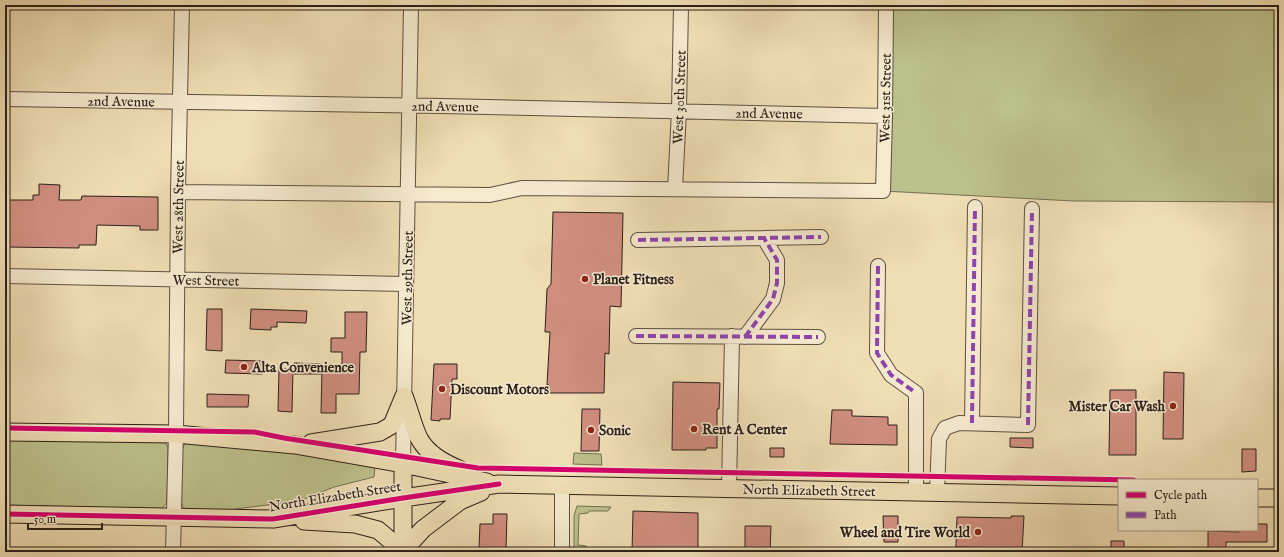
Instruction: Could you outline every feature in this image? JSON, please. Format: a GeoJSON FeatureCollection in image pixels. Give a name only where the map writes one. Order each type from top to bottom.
{"type":"FeatureCollection","features":[{"type":"Feature","properties":{"kind":"main road"},"geometry":{"type":"LineString","coordinates":[[295,445],[380,432],[392,425],[404,396]]}},
{"type":"Feature","properties":{"kind":"main road"},"geometry":{"type":"LineString","coordinates":[[404,396],[420,440],[433,456],[448,465],[499,484]]}},
{"type":"Feature","properties":{"kind":"main road","name":"North Elizabeth Street"},"geometry":{"type":"LineString","coordinates":[[5,432],[176,434],[295,445],[403,464],[499,484]]}},
{"type":"Feature","properties":{"kind":"main road","name":"West 29th Street"},"geometry":{"type":"LineString","coordinates":[[403,464],[403,551]]}},
{"type":"Feature","properties":{"kind":"main road","name":"North Elizabeth Street"},"geometry":{"type":"LineString","coordinates":[[5,514],[273,519],[499,484],[1118,496]]}},
{"type":"Feature","properties":{"kind":"main road"},"geometry":{"type":"LineString","coordinates":[[273,519],[356,524],[378,530],[403,551],[423,529],[460,501],[499,484]]}},
{"type":"Feature","properties":{"kind":"main road"},"geometry":{"type":"LineString","coordinates":[[1258,498],[1279,498]]}},
{"type":"Feature","properties":{"kind":"street","name":"West 28th Street"},"geometry":{"type":"LineString","coordinates":[[173,552],[182,5]]}},
{"type":"Feature","properties":{"kind":"street","name":"West 29th Street"},"geometry":{"type":"LineString","coordinates":[[403,464],[411,5]]}},
{"type":"Feature","properties":{"kind":"street","name":"West 30th Street"},"geometry":{"type":"LineString","coordinates":[[675,189],[679,111],[681,5]]}},
{"type":"Feature","properties":{"kind":"street","name":"West 31st Street"},"geometry":{"type":"LineString","coordinates":[[675,189],[883,191],[886,116],[886,5]]}},
{"type":"Feature","properties":{"kind":"street","name":"2nd Avenue"},"geometry":{"type":"LineString","coordinates":[[5,99],[886,116]]}},
{"type":"Feature","properties":{"kind":"street"},"geometry":{"type":"LineString","coordinates":[[178,192],[490,195],[522,188],[675,189]]}},
{"type":"Feature","properties":{"kind":"street"},"geometry":{"type":"LineString","coordinates":[[972,423],[975,207]]}},
{"type":"Feature","properties":{"kind":"street"},"geometry":{"type":"LineString","coordinates":[[937,493],[939,440],[945,428],[959,423],[1028,424],[1032,209]]}},
{"type":"Feature","properties":{"kind":"street"},"geometry":{"type":"LineString","coordinates":[[638,240],[821,237]]}},
{"type":"Feature","properties":{"kind":"street"},"geometry":{"type":"LineString","coordinates":[[729,488],[738,337],[773,299],[777,283],[777,260],[764,238]]}},
{"type":"Feature","properties":{"kind":"street"},"geometry":{"type":"LineString","coordinates":[[878,266],[877,353],[891,375],[916,393],[916,492]]}},
{"type":"Feature","properties":{"kind":"street","name":"West Street"},"geometry":{"type":"LineString","coordinates":[[5,276],[406,284]]}},
{"type":"Feature","properties":{"kind":"street"},"geometry":{"type":"LineString","coordinates":[[636,336],[818,337]]}},
{"type":"Feature","properties":{"kind":"street"},"geometry":{"type":"LineString","coordinates":[[562,485],[562,552]]}},
{"type":"Feature","properties":{"kind":"green space"},"geometry":{"type":"Polygon","coordinates":[[[885,5],[1279,5],[1279,202],[1074,201],[883,191],[885,5]]]}},
{"type":"Feature","properties":{"kind":"green space"},"geometry":{"type":"Polygon","coordinates":[[[5,439],[163,442],[168,448],[167,503],[161,509],[5,505],[5,439]]]}},
{"type":"Feature","properties":{"kind":"green space"},"geometry":{"type":"Polygon","coordinates":[[[185,443],[237,445],[375,466],[374,477],[334,487],[299,501],[228,510],[186,509],[181,503],[182,450],[185,443]]]}},
{"type":"Feature","properties":{"kind":"green space"},"geometry":{"type":"Polygon","coordinates":[[[574,453],[601,454],[602,465],[573,464],[574,453]]]}},
{"type":"Feature","properties":{"kind":"green space"},"geometry":{"type":"Polygon","coordinates":[[[577,506],[611,507],[608,511],[589,511],[588,513],[579,514],[578,545],[586,546],[588,549],[574,552],[574,516],[577,506]]]}},
{"type":"Feature","properties":{"kind":"building"},"geometry":{"type":"Polygon","coordinates":[[[39,184],[60,185],[59,200],[81,200],[82,196],[158,197],[158,230],[140,230],[140,226],[97,225],[96,245],[79,245],[79,248],[5,247],[5,200],[33,200],[33,195],[39,195],[39,184]]]}},
{"type":"Feature","properties":{"kind":"building"},"geometry":{"type":"Polygon","coordinates":[[[553,212],[623,213],[621,307],[610,306],[609,354],[605,353],[604,393],[549,393],[549,385],[547,385],[550,332],[545,332],[547,289],[551,284],[553,212]]]}},
{"type":"Feature","properties":{"kind":"building"},"geometry":{"type":"Polygon","coordinates":[[[207,309],[222,309],[222,351],[206,350],[207,309]]]}},
{"type":"Feature","properties":{"kind":"building"},"geometry":{"type":"Polygon","coordinates":[[[251,309],[307,311],[306,323],[277,322],[277,327],[271,327],[271,330],[250,329],[251,309]]]}},
{"type":"Feature","properties":{"kind":"building"},"geometry":{"type":"Polygon","coordinates":[[[345,312],[367,312],[366,352],[360,352],[359,394],[336,394],[336,413],[321,413],[322,370],[342,370],[342,352],[331,352],[331,338],[345,338],[345,312]]]}},
{"type":"Feature","properties":{"kind":"building","name":"Alta Convenience"},"geometry":{"type":"Polygon","coordinates":[[[226,360],[262,361],[262,374],[225,373],[226,360]]]}},
{"type":"Feature","properties":{"kind":"building"},"geometry":{"type":"Polygon","coordinates":[[[294,363],[322,364],[321,374],[294,374],[294,363]]]}},
{"type":"Feature","properties":{"kind":"building","name":"Discount Motors"},"geometry":{"type":"Polygon","coordinates":[[[434,364],[457,364],[457,379],[452,379],[450,419],[440,419],[440,421],[431,420],[434,364]]]}},
{"type":"Feature","properties":{"kind":"building"},"geometry":{"type":"Polygon","coordinates":[[[279,369],[293,369],[292,412],[278,411],[279,369]]]}},
{"type":"Feature","properties":{"kind":"building","name":"Mister Car Wash"},"geometry":{"type":"Polygon","coordinates":[[[1164,372],[1184,373],[1183,439],[1163,439],[1164,372]]]}},
{"type":"Feature","properties":{"kind":"building","name":"Rent A Center"},"geometry":{"type":"Polygon","coordinates":[[[673,382],[720,383],[719,409],[717,409],[717,448],[706,448],[706,450],[672,450],[673,382]]]}},
{"type":"Feature","properties":{"kind":"building"},"geometry":{"type":"Polygon","coordinates":[[[1110,390],[1136,390],[1136,455],[1109,455],[1110,390]]]}},
{"type":"Feature","properties":{"kind":"building"},"geometry":{"type":"Polygon","coordinates":[[[207,394],[249,395],[248,407],[207,407],[207,394]]]}},
{"type":"Feature","properties":{"kind":"building","name":"Sonic"},"geometry":{"type":"Polygon","coordinates":[[[582,409],[600,409],[599,451],[581,451],[582,409]]]}},
{"type":"Feature","properties":{"kind":"building"},"geometry":{"type":"Polygon","coordinates":[[[832,410],[852,410],[852,416],[888,417],[888,425],[897,425],[897,445],[830,444],[832,410]]]}},
{"type":"Feature","properties":{"kind":"building"},"geometry":{"type":"Polygon","coordinates":[[[1010,438],[1033,438],[1033,448],[1010,447],[1010,438]]]}},
{"type":"Feature","properties":{"kind":"building"},"geometry":{"type":"Polygon","coordinates":[[[770,448],[784,448],[784,457],[770,457],[770,448]]]}},
{"type":"Feature","properties":{"kind":"building"},"geometry":{"type":"Polygon","coordinates":[[[1242,449],[1256,449],[1256,471],[1242,472],[1242,449]]]}},
{"type":"Feature","properties":{"kind":"building"},"geometry":{"type":"Polygon","coordinates":[[[633,511],[698,513],[698,552],[632,552],[633,511]]]}},
{"type":"Feature","properties":{"kind":"building"},"geometry":{"type":"Polygon","coordinates":[[[493,514],[507,514],[506,549],[479,548],[480,524],[493,524],[493,514]]]}},
{"type":"Feature","properties":{"kind":"building"},"geometry":{"type":"Polygon","coordinates":[[[883,516],[898,516],[898,542],[884,542],[883,516]]]}},
{"type":"Feature","properties":{"kind":"building","name":"Wheel and Tire World"},"geometry":{"type":"Polygon","coordinates":[[[1011,516],[1024,516],[1022,552],[1008,552],[1008,548],[956,547],[957,517],[1011,518],[1011,516]]]}},
{"type":"Feature","properties":{"kind":"building"},"geometry":{"type":"Polygon","coordinates":[[[1258,524],[1267,524],[1267,542],[1226,542],[1226,552],[1208,552],[1208,531],[1258,531],[1258,524]]]}},
{"type":"Feature","properties":{"kind":"building"},"geometry":{"type":"Polygon","coordinates":[[[745,526],[771,526],[770,552],[745,552],[745,526]]]}},
{"type":"Feature","properties":{"kind":"building"},"geometry":{"type":"Polygon","coordinates":[[[1111,541],[1124,541],[1124,552],[1111,552],[1111,541]]]}},
{"type":"Feature","properties":{"kind":"marked path"},"geometry":{"type":"LineString","coordinates":[[972,423],[975,207]]}},
{"type":"Feature","properties":{"kind":"marked path"},"geometry":{"type":"LineString","coordinates":[[1028,425],[1032,209]]}},
{"type":"Feature","properties":{"kind":"marked path"},"geometry":{"type":"LineString","coordinates":[[638,240],[821,237]]}},
{"type":"Feature","properties":{"kind":"marked path"},"geometry":{"type":"LineString","coordinates":[[745,337],[773,299],[777,283],[777,260],[764,238]]}},
{"type":"Feature","properties":{"kind":"marked path"},"geometry":{"type":"LineString","coordinates":[[878,266],[877,353],[891,375],[916,393]]}},
{"type":"Feature","properties":{"kind":"marked path"},"geometry":{"type":"LineString","coordinates":[[636,336],[818,337]]}},
{"type":"Feature","properties":{"kind":"cycle path"},"geometry":{"type":"LineString","coordinates":[[5,428],[254,432],[478,468],[1118,480]]}},
{"type":"Feature","properties":{"kind":"cycle path"},"geometry":{"type":"LineString","coordinates":[[5,514],[273,519],[499,484]]}},
{"type":"Feature","properties":{"kind":"place","name":"Planet Fitness"},"geometry":{"type":"Point","coordinates":[585,279]}},
{"type":"Feature","properties":{"kind":"place","name":"Alta Convenience"},"geometry":{"type":"Point","coordinates":[244,367]}},
{"type":"Feature","properties":{"kind":"place","name":"Discount Motors"},"geometry":{"type":"Point","coordinates":[442,389]}},
{"type":"Feature","properties":{"kind":"place","name":"Mister Car Wash"},"geometry":{"type":"Point","coordinates":[1173,406]}},
{"type":"Feature","properties":{"kind":"place","name":"Rent A Center"},"geometry":{"type":"Point","coordinates":[694,429]}},
{"type":"Feature","properties":{"kind":"place","name":"Sonic"},"geometry":{"type":"Point","coordinates":[591,430]}},
{"type":"Feature","properties":{"kind":"place","name":"Wheel and Tire World"},"geometry":{"type":"Point","coordinates":[978,532]}}]}
